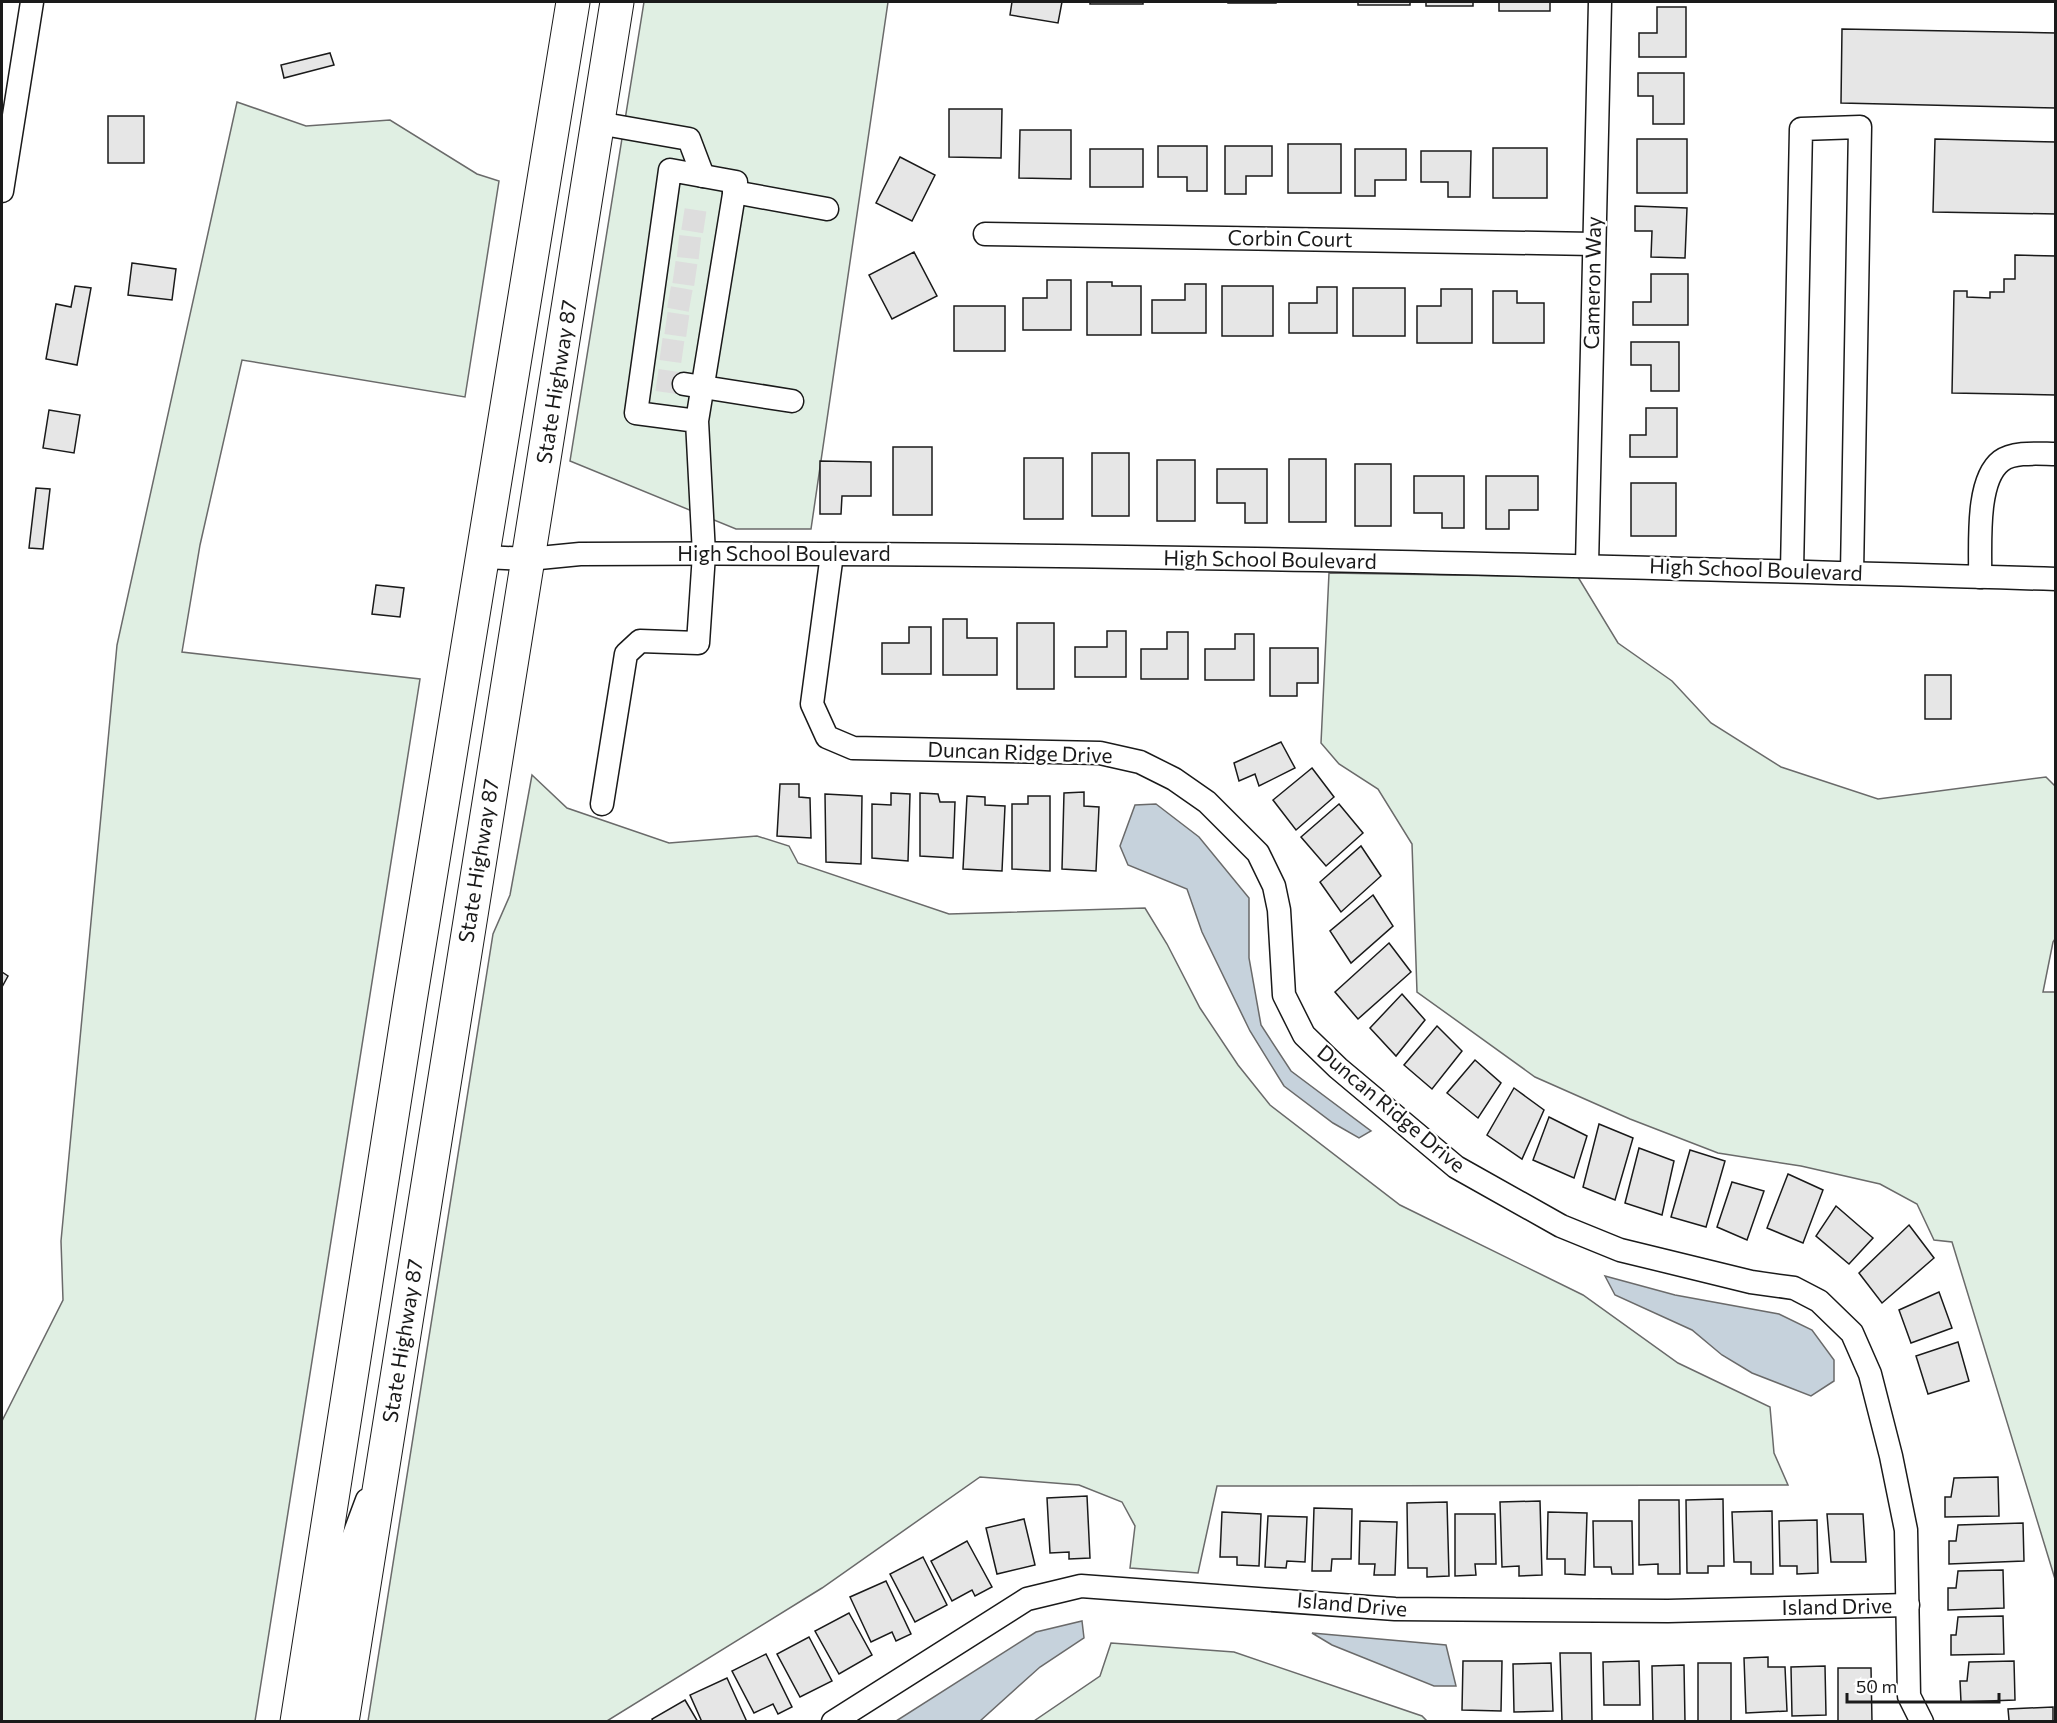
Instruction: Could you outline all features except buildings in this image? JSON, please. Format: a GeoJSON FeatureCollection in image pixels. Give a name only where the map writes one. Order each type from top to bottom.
{"type":"FeatureCollection","features":[{"type":"Feature","properties":{"kind":"highway"},"geometry":{"type":"LineString","coordinates":[[297,1722],[406,1024],[573,2]]}},
{"type":"Feature","properties":{"kind":"highway","name":"State Highway 87"},"geometry":{"type":"LineString","coordinates":[[342,1722],[617,2]]}},
{"type":"Feature","properties":{"kind":"street"},"geometry":{"type":"LineString","coordinates":[[2,191],[32,2]]}},
{"type":"Feature","properties":{"kind":"street","name":"Cameron Way"},"geometry":{"type":"LineString","coordinates":[[1587,565],[1600,2]]}},
{"type":"Feature","properties":{"kind":"street"},"geometry":{"type":"LineString","coordinates":[[597,123],[689,139],[703,176]]}},
{"type":"Feature","properties":{"kind":"street"},"geometry":{"type":"LineString","coordinates":[[1792,571],[1801,129],[1860,127],[1852,573]]}},
{"type":"Feature","properties":{"kind":"street"},"geometry":{"type":"LineString","coordinates":[[603,804],[626,654],[640,641],[698,642],[704,554],[697,421],[693,385],[719,225],[734,192],[736,182],[670,170],[673,218],[649,378],[636,413],[697,421]]}},
{"type":"Feature","properties":{"kind":"street"},"geometry":{"type":"LineString","coordinates":[[734,192],[827,209]]}},
{"type":"Feature","properties":{"kind":"street","name":"Corbin Court"},"geometry":{"type":"LineString","coordinates":[[985,234],[1594,244]]}},
{"type":"Feature","properties":{"kind":"street"},"geometry":{"type":"LineString","coordinates":[[693,385],[792,401]]}},
{"type":"Feature","properties":{"kind":"street"},"geometry":{"type":"LineString","coordinates":[[1980,577],[1982,513],[1988,475],[2002,459],[2024,454],[2055,454]]}},
{"type":"Feature","properties":{"kind":"street","name":"High School Boulevard"},"geometry":{"type":"LineString","coordinates":[[484,556],[529,559],[580,554],[832,554],[1587,565],[2055,579]]}},
{"type":"Feature","properties":{"kind":"street","name":"Duncan Ridge Drive"},"geometry":{"type":"LineString","coordinates":[[832,554],[812,704],[827,737],[853,748],[1100,753],[1140,762],[1174,779],[1207,802],[1258,853],[1274,886],[1279,910],[1284,994],[1304,1035],[1338,1068],[1456,1167],[1561,1226],[1620,1250],[1750,1282],[1794,1288],[1819,1301],[1852,1333],[1870,1374],[1891,1456],[1906,1530],[1910,1696],[1922,1722]]}},
{"type":"Feature","properties":{"kind":"street"},"geometry":{"type":"LineString","coordinates":[[321,1722],[351,1543],[385,1452]]}},
{"type":"Feature","properties":{"kind":"street","name":"Island Drive"},"geometry":{"type":"LineString","coordinates":[[833,1722],[1027,1599],[1080,1586],[1407,1610],[1668,1611],[1908,1605]]}},
{"type":"Feature","properties":{"kind":"green space"},"geometry":{"type":"Polygon","coordinates":[[[644,2],[888,2],[811,529],[736,529],[570,461],[644,2]]]}},
{"type":"Feature","properties":{"kind":"green space"},"geometry":{"type":"Polygon","coordinates":[[[237,102],[306,126],[390,120],[477,174],[499,181],[465,397],[242,360],[200,545],[182,652],[420,679],[255,1721],[2,1721],[2,1421],[63,1300],[61,1241],[117,645],[237,102]]]}},
{"type":"Feature","properties":{"kind":"green space"},"geometry":{"type":"Polygon","coordinates":[[[1329,573],[1578,577],[1618,643],[1672,681],[1711,723],[1781,767],[1878,799],[2046,777],[2055,786],[2055,939],[2043,992],[2056,992],[2055,1579],[1952,1242],[1934,1240],[1917,1204],[1880,1184],[1801,1166],[1718,1153],[1630,1119],[1535,1077],[1417,992],[1412,844],[1378,789],[1339,764],[1321,743],[1329,573]]]}},
{"type":"Feature","properties":{"kind":"green space"},"geometry":{"type":"Polygon","coordinates":[[[532,775],[567,808],[669,843],[757,836],[789,846],[798,863],[949,914],[1145,908],[1167,944],[1200,1008],[1238,1065],[1270,1105],[1400,1205],[1583,1295],[1678,1363],[1770,1407],[1774,1453],[1788,1485],[1217,1486],[1198,1573],[1130,1568],[1135,1526],[1122,1502],[1079,1485],[980,1477],[822,1588],[607,1721],[368,1721],[493,934],[510,895],[532,775]]]}},
{"type":"Feature","properties":{"kind":"green space"},"geometry":{"type":"Polygon","coordinates":[[[1111,1643],[1234,1652],[1422,1716],[1427,1721],[1034,1721],[1100,1676],[1111,1643]]]}},
{"type":"Feature","properties":{"kind":"shaded area"},"geometry":{"type":"Polygon","coordinates":[[[1156,804],[1199,837],[1249,898],[1249,958],[1261,1025],[1291,1071],[1371,1131],[1359,1138],[1333,1123],[1284,1086],[1250,1031],[1202,932],[1187,889],[1128,865],[1120,846],[1135,805],[1156,804]]]}},
{"type":"Feature","properties":{"kind":"shaded area"},"geometry":{"type":"Polygon","coordinates":[[[1605,1276],[1675,1295],[1779,1314],[1812,1330],[1834,1360],[1834,1381],[1811,1396],[1752,1373],[1722,1355],[1692,1330],[1615,1295],[1605,1276]]]}},
{"type":"Feature","properties":{"kind":"shaded area"},"geometry":{"type":"Polygon","coordinates":[[[1082,1621],[1084,1638],[1040,1667],[980,1721],[896,1721],[1036,1632],[1082,1621]]]}},
{"type":"Feature","properties":{"kind":"shaded area"},"geometry":{"type":"Polygon","coordinates":[[[1312,1633],[1446,1645],[1456,1686],[1434,1686],[1332,1645],[1312,1633]]]}},
{"type":"Feature","properties":{"kind":"tunnel"},"geometry":{"type":"LineString","coordinates":[[683,219],[709,223]]}},
{"type":"Feature","properties":{"kind":"tunnel"},"geometry":{"type":"LineString","coordinates":[[678,246],[705,249]]}},
{"type":"Feature","properties":{"kind":"tunnel"},"geometry":{"type":"LineString","coordinates":[[674,272],[701,276]]}},
{"type":"Feature","properties":{"kind":"tunnel"},"geometry":{"type":"LineString","coordinates":[[669,297],[697,302]]}},
{"type":"Feature","properties":{"kind":"tunnel"},"geometry":{"type":"LineString","coordinates":[[666,323],[693,327]]}},
{"type":"Feature","properties":{"kind":"tunnel"},"geometry":{"type":"LineString","coordinates":[[661,349],[689,353]]}},
{"type":"Feature","properties":{"kind":"tunnel"},"geometry":{"type":"LineString","coordinates":[[657,380],[684,384]]}}]}
